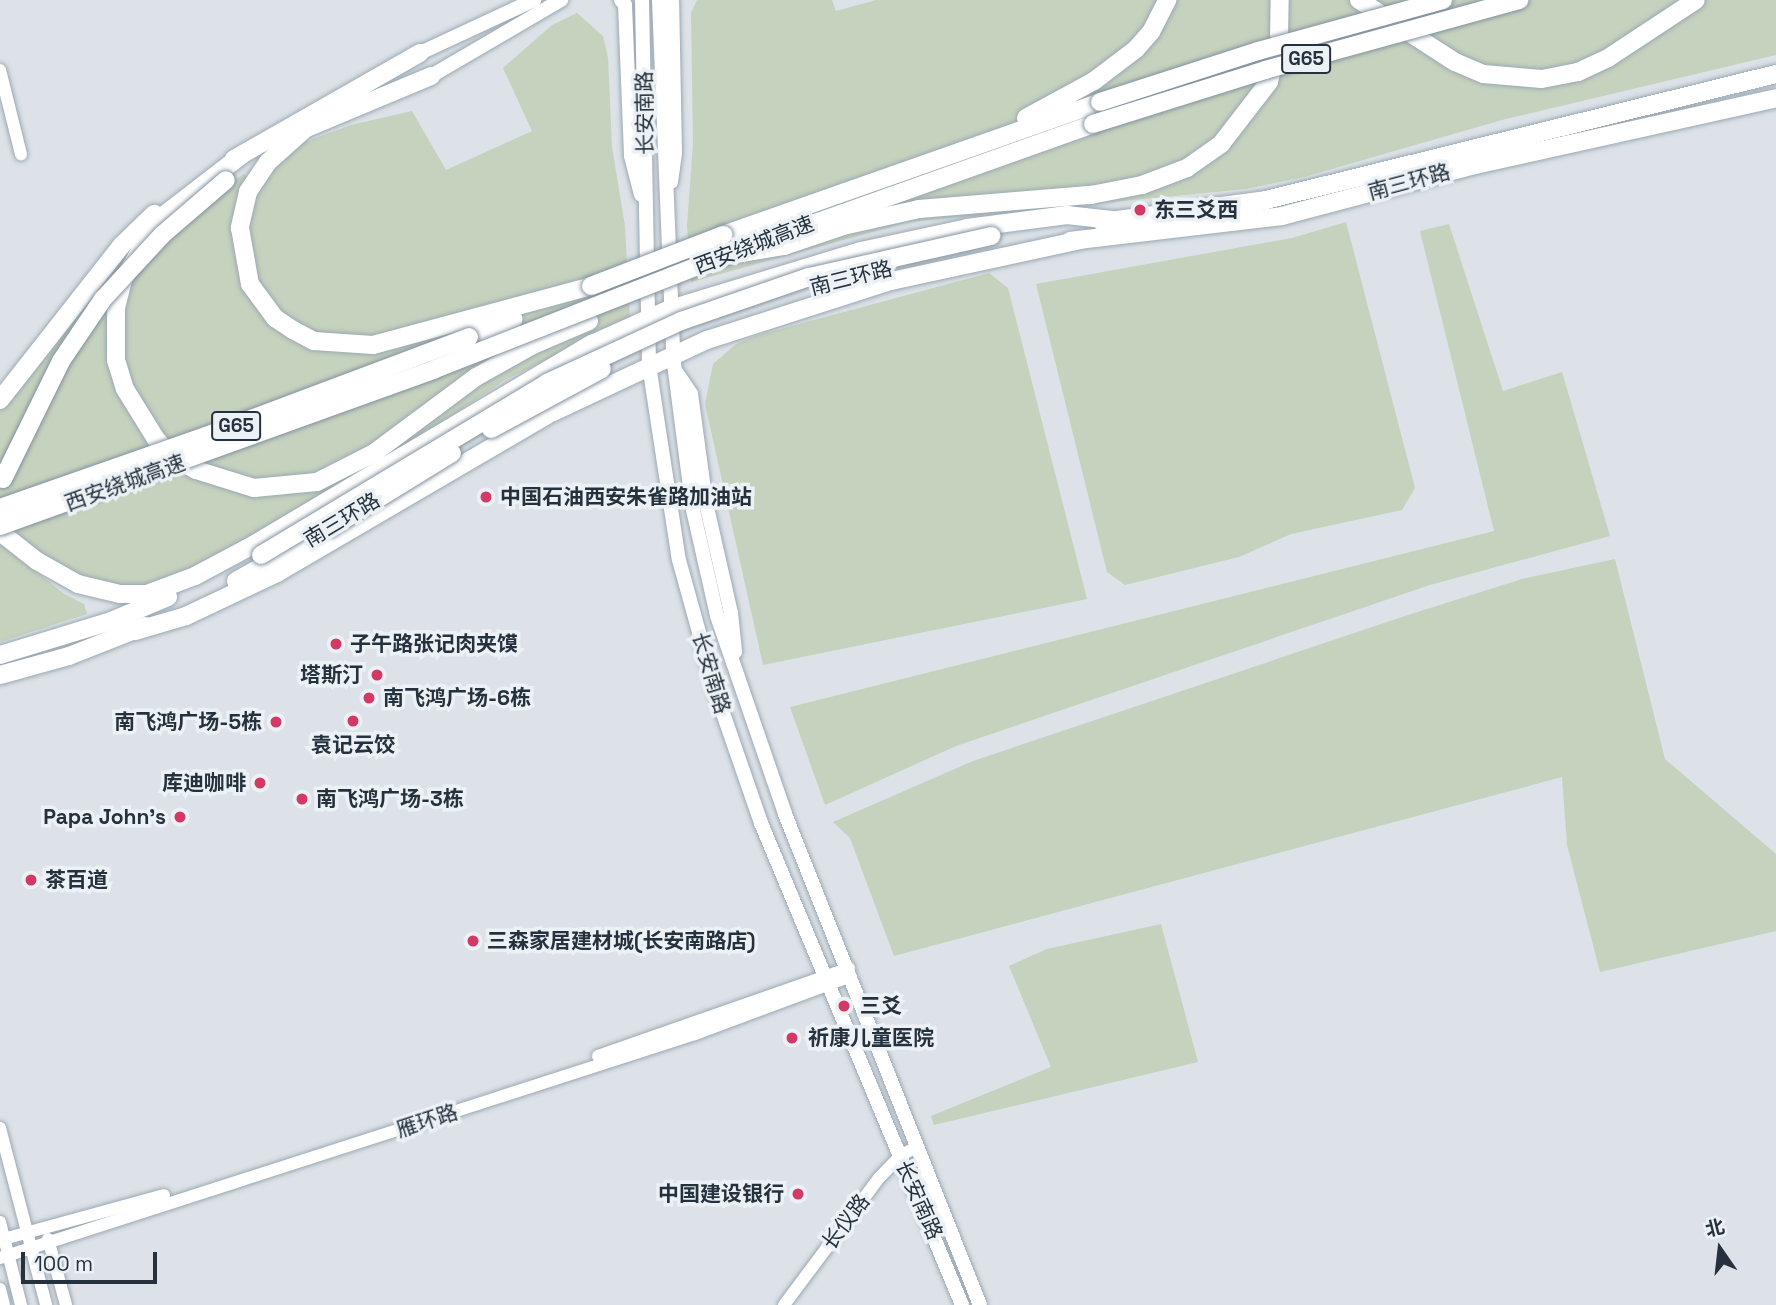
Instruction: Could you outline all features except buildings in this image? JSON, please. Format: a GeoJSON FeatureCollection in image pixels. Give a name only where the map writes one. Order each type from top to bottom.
{"type":"FeatureCollection","features":[{"type":"Feature","properties":{"kind":"highway"},"geometry":{"type":"LineString","coordinates":[[982,141],[1113,68],[1151,32],[1167,0]]}},
{"type":"Feature","properties":{"kind":"highway"},"geometry":{"type":"LineString","coordinates":[[723,256],[784,246],[843,226],[919,209],[1091,195],[1142,185],[1187,168],[1220,145],[1269,82],[1279,39],[1280,0]]}},
{"type":"Feature","properties":{"kind":"highway"},"geometry":{"type":"LineString","coordinates":[[1359,0],[1455,62],[1512,79],[1578,72],[1608,58],[1696,0]]}},
{"type":"Feature","properties":{"kind":"highway","name":"西安绕城高速"},"geometry":{"type":"LineString","coordinates":[[0,508],[325,393],[591,286],[982,141],[1258,51],[1443,0]]}},
{"type":"Feature","properties":{"kind":"highway","name":"西安绕城高速"},"geometry":{"type":"LineString","coordinates":[[0,526],[435,369],[723,256],[1093,124],[1265,70],[1520,0]]}},
{"type":"Feature","properties":{"kind":"highway"},"geometry":{"type":"LineString","coordinates":[[0,400],[122,245],[170,200],[243,154],[420,53]]}},
{"type":"Feature","properties":{"kind":"highway","name":"南三环路"},"geometry":{"type":"LineString","coordinates":[[0,655],[111,621],[193,588],[261,555],[547,383],[681,321],[809,277],[1112,220],[1266,200],[1776,74]]}},
{"type":"Feature","properties":{"kind":"highway"},"geometry":{"type":"LineString","coordinates":[[0,485],[61,361],[103,299],[162,234],[226,180],[306,128],[431,76]]}},
{"type":"Feature","properties":{"kind":"highway","name":"南三环路"},"geometry":{"type":"LineString","coordinates":[[0,675],[68,656],[135,631],[330,528],[493,428],[603,368],[679,334],[795,293],[993,242],[1080,240],[1282,216],[1475,165],[1776,98]]}},
{"type":"Feature","properties":{"kind":"highway"},"geometry":{"type":"LineString","coordinates":[[306,128],[268,162],[248,192],[240,228],[250,284],[275,318],[314,341],[345,346],[409,338],[591,286]]}},
{"type":"Feature","properties":{"kind":"highway"},"geometry":{"type":"LineString","coordinates":[[243,154],[159,219],[124,280],[116,309],[116,360],[125,389],[171,456],[229,484],[254,488],[317,482],[351,467],[476,377],[533,345],[620,309],[682,272]]}},
{"type":"Feature","properties":{"kind":"highway"},"geometry":{"type":"LineString","coordinates":[[147,594],[195,576],[253,545],[592,344],[670,309],[861,251],[967,229],[1067,215],[1112,220]]}},
{"type":"Feature","properties":{"kind":"highway"},"geometry":{"type":"LineString","coordinates":[[135,631],[186,616],[277,573],[454,466],[649,365],[673,363],[772,316],[840,295],[1080,240]]}},
{"type":"Feature","properties":{"kind":"highway","name":"南三环路"},"geometry":{"type":"LineString","coordinates":[[0,532],[37,561],[78,584],[120,594],[147,594],[193,588]]}},
{"type":"Feature","properties":{"kind":"main road"},"geometry":{"type":"LineString","coordinates":[[420,53],[534,0]]}},
{"type":"Feature","properties":{"kind":"main road"},"geometry":{"type":"LineString","coordinates":[[431,76],[561,0]]}},
{"type":"Feature","properties":{"kind":"main road"},"geometry":{"type":"LineString","coordinates":[[621,0],[625,5],[631,156],[648,222]]}},
{"type":"Feature","properties":{"kind":"main road","name":"长安南路"},"geometry":{"type":"LineString","coordinates":[[642,0],[649,365],[677,550],[697,626],[761,823],[961,1305]]}},
{"type":"Feature","properties":{"kind":"main road","name":"长安南路"},"geometry":{"type":"LineString","coordinates":[[659,0],[665,218],[673,363],[693,510],[717,616],[736,664],[785,814],[850,972],[979,1305]]}},
{"type":"Feature","properties":{"kind":"main road"},"geometry":{"type":"LineString","coordinates":[[665,218],[675,152],[672,0]]}},
{"type":"Feature","properties":{"kind":"main road"},"geometry":{"type":"LineString","coordinates":[[0,71],[21,154]]}},
{"type":"Feature","properties":{"kind":"main road","name":"雁环路"},"geometry":{"type":"LineString","coordinates":[[4,1257],[48,1240],[410,1127],[850,972]]}},
{"type":"Feature","properties":{"kind":"main road","name":"雁环路"},"geometry":{"type":"LineString","coordinates":[[2,1240],[382,1130],[826,981]]}},
{"type":"Feature","properties":{"kind":"main road"},"geometry":{"type":"LineString","coordinates":[[0,1128],[46,1305]]}},
{"type":"Feature","properties":{"kind":"main road","name":"长仪路"},"geometry":{"type":"LineString","coordinates":[[784,1305],[900,1156],[916,1147]]}},
{"type":"Feature","properties":{"kind":"main road"},"geometry":{"type":"LineString","coordinates":[[0,1222],[4,1257],[21,1305]]}},
{"type":"Feature","properties":{"kind":"main road"},"geometry":{"type":"LineString","coordinates":[[48,1240],[66,1305]]}},
{"type":"Feature","properties":{"kind":"main road"},"geometry":{"type":"LineString","coordinates":[[0,1289],[4,1305]]}},
{"type":"Feature","properties":{"kind":"green space"},"geometry":{"type":"Polygon","coordinates":[[[697,0],[832,0],[836,11],[876,0],[1776,0],[1776,55],[1502,120],[1304,177],[1246,189],[909,222],[691,282],[687,225],[693,144],[691,13],[697,0]]]}},
{"type":"Feature","properties":{"kind":"green space"},"geometry":{"type":"Polygon","coordinates":[[[577,13],[603,36],[608,58],[612,147],[625,226],[630,319],[505,380],[322,502],[199,568],[145,585],[117,588],[87,582],[42,556],[0,517],[0,407],[123,251],[244,174],[257,186],[299,144],[351,125],[412,111],[446,170],[532,131],[503,68],[552,25],[577,13]]]}},
{"type":"Feature","properties":{"kind":"green space"},"geometry":{"type":"Polygon","coordinates":[[[1346,222],[1415,488],[1402,510],[1291,534],[1239,557],[1125,585],[1107,572],[1036,284],[1292,238],[1346,222]]]}},
{"type":"Feature","properties":{"kind":"green space"},"geometry":{"type":"Polygon","coordinates":[[[1449,224],[1503,391],[1562,372],[1610,536],[1430,585],[956,746],[825,805],[790,707],[1494,531],[1420,231],[1449,224]]]}},
{"type":"Feature","properties":{"kind":"green space"},"geometry":{"type":"Polygon","coordinates":[[[989,273],[1008,288],[1087,599],[763,665],[705,404],[713,364],[736,344],[758,335],[989,273]]]}},
{"type":"Feature","properties":{"kind":"green space"},"geometry":{"type":"Polygon","coordinates":[[[0,541],[64,594],[84,604],[87,614],[0,642],[0,541]]]}},
{"type":"Feature","properties":{"kind":"green space"},"geometry":{"type":"Polygon","coordinates":[[[1615,559],[1665,759],[1776,854],[1776,931],[1600,972],[1567,845],[1562,777],[894,956],[850,838],[833,822],[973,761],[1522,579],[1615,559]]]}},
{"type":"Feature","properties":{"kind":"green space"},"geometry":{"type":"Polygon","coordinates":[[[1161,924],[1198,1062],[934,1125],[931,1116],[1051,1067],[1009,966],[1047,949],[1161,924]]]}},
{"type":"Feature","properties":{"kind":"place","name":"东三爻西"},"geometry":{"type":"Point","coordinates":[1140,210]}},
{"type":"Feature","properties":{"kind":"place","name":"中国石油西安朱雀路加油站"},"geometry":{"type":"Point","coordinates":[486,497]}},
{"type":"Feature","properties":{"kind":"place","name":"子午路张记肉夹馍"},"geometry":{"type":"Point","coordinates":[336,644]}},
{"type":"Feature","properties":{"kind":"place","name":"塔斯汀"},"geometry":{"type":"Point","coordinates":[377,675]}},
{"type":"Feature","properties":{"kind":"place","name":"南飞鸿广场-6栋"},"geometry":{"type":"Point","coordinates":[369,698]}},
{"type":"Feature","properties":{"kind":"place","name":"袁记云饺"},"geometry":{"type":"Point","coordinates":[353,721]}},
{"type":"Feature","properties":{"kind":"place","name":"南飞鸿广场-5栋"},"geometry":{"type":"Point","coordinates":[276,722]}},
{"type":"Feature","properties":{"kind":"place","name":"库迪咖啡"},"geometry":{"type":"Point","coordinates":[260,783]}},
{"type":"Feature","properties":{"kind":"place","name":"南飞鸿广场-3栋"},"geometry":{"type":"Point","coordinates":[302,799]}},
{"type":"Feature","properties":{"kind":"place","name":"Papa John's"},"geometry":{"type":"Point","coordinates":[180,817]}},
{"type":"Feature","properties":{"kind":"place","name":"茶百道"},"geometry":{"type":"Point","coordinates":[31,880]}},
{"type":"Feature","properties":{"kind":"place","name":"三森家居建材城(长安南路店)"},"geometry":{"type":"Point","coordinates":[473,941]}},
{"type":"Feature","properties":{"kind":"place","name":"三爻"},"geometry":{"type":"Point","coordinates":[844,1006]}},
{"type":"Feature","properties":{"kind":"place","name":"祈康儿童医院"},"geometry":{"type":"Point","coordinates":[792,1038]}},
{"type":"Feature","properties":{"kind":"place","name":"中国建设银行"},"geometry":{"type":"Point","coordinates":[798,1194]}}]}
